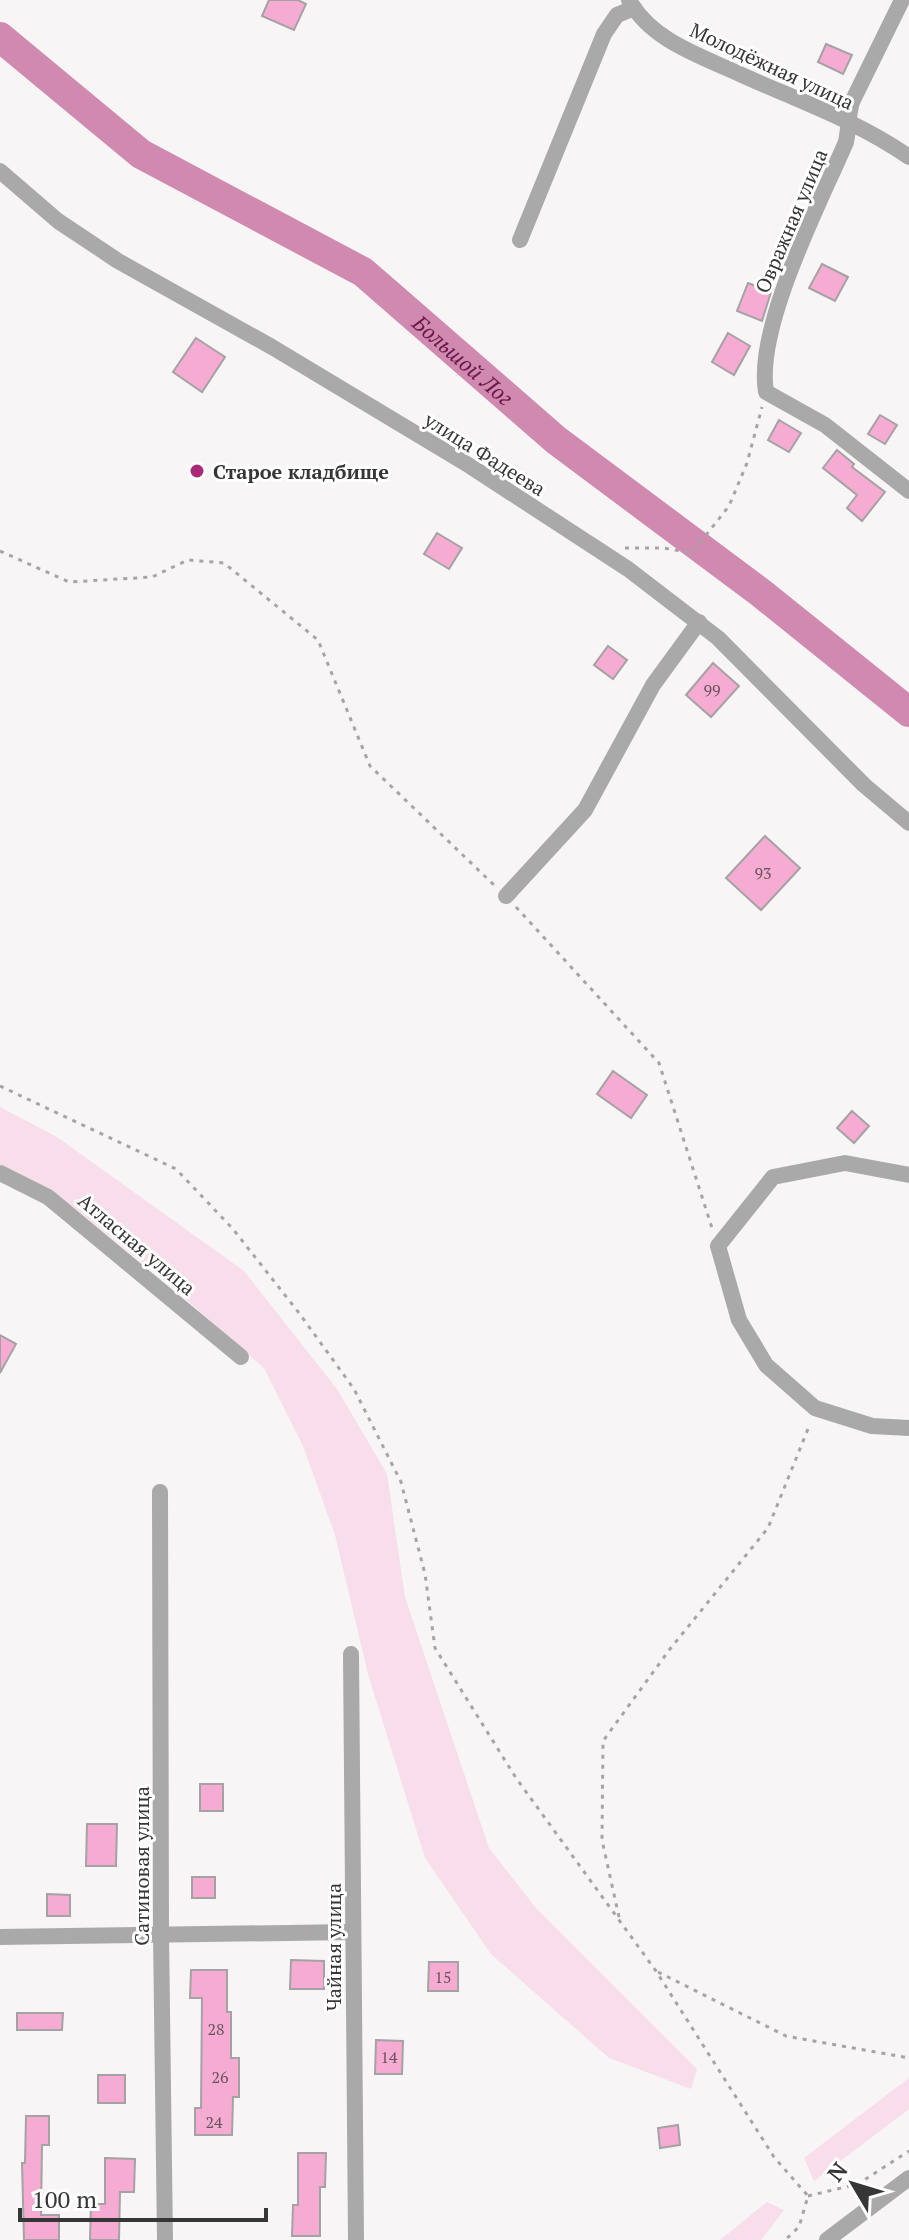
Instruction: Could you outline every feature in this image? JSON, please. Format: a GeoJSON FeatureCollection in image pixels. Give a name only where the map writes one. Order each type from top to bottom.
{"type":"FeatureCollection","features":[{"type":"Feature","properties":{"kind":"street","name":"Овражная улица"},"geometry":{"type":"LineString","coordinates":[[766,392],[763,376],[776,309],[846,142],[852,102],[902,0]]}},
{"type":"Feature","properties":{"kind":"street","name":"Молодёжная улица"},"geometry":{"type":"LineString","coordinates":[[631,4],[652,27],[678,46],[850,124],[909,157]]}},
{"type":"Feature","properties":{"kind":"street"},"geometry":{"type":"LineString","coordinates":[[520,240],[604,34],[617,15],[631,4]]}},
{"type":"Feature","properties":{"kind":"street","name":"улица Фадеева"},"geometry":{"type":"LineString","coordinates":[[0,171],[58,221],[118,261],[272,347],[470,466],[628,569],[718,638],[864,785],[909,823]]}},
{"type":"Feature","properties":{"kind":"street"},"geometry":{"type":"LineString","coordinates":[[766,392],[825,425],[909,491]]}},
{"type":"Feature","properties":{"kind":"street"},"geometry":{"type":"LineString","coordinates":[[506,896],[585,810],[653,685],[699,622]]}},
{"type":"Feature","properties":{"kind":"street"},"geometry":{"type":"LineString","coordinates":[[909,1175],[845,1163],[773,1177],[718,1246],[739,1320],[766,1365],[815,1408],[872,1426],[909,1428]]}},
{"type":"Feature","properties":{"kind":"street","name":"Атласная улица"},"geometry":{"type":"LineString","coordinates":[[0,1173],[48,1197],[241,1357]]}},
{"type":"Feature","properties":{"kind":"street","name":"Сатиновая улица"},"geometry":{"type":"LineString","coordinates":[[160,1492],[165,2240]]}},
{"type":"Feature","properties":{"kind":"street","name":"Чайная улица"},"geometry":{"type":"LineString","coordinates":[[351,1654],[356,2240]]}},
{"type":"Feature","properties":{"kind":"street"},"geometry":{"type":"LineString","coordinates":[[0,1937],[353,1932]]}},
{"type":"Feature","properties":{"kind":"street"},"geometry":{"type":"LineString","coordinates":[[827,2240],[909,2178]]}},
{"type":"Feature","properties":{"kind":"path"},"geometry":{"type":"LineString","coordinates":[[623,548],[664,548],[692,553],[729,506],[747,463],[766,392]]}},
{"type":"Feature","properties":{"kind":"path"},"geometry":{"type":"LineString","coordinates":[[0,551],[69,582],[152,577],[188,560],[224,563],[318,640],[370,766],[506,896],[659,1063],[718,1246]]}},
{"type":"Feature","properties":{"kind":"path"},"geometry":{"type":"LineString","coordinates":[[0,1086],[176,1169],[233,1229],[299,1313],[354,1389],[401,1482],[425,1574],[435,1648],[516,1778],[656,1971],[774,2157],[808,2196]]}},
{"type":"Feature","properties":{"kind":"path"},"geometry":{"type":"LineString","coordinates":[[619,1920],[602,1840],[603,1741],[670,1649],[768,1528],[815,1408]]}},
{"type":"Feature","properties":{"kind":"path"},"geometry":{"type":"LineString","coordinates":[[656,1971],[786,2036],[909,2058]]}},
{"type":"Feature","properties":{"kind":"path"},"geometry":{"type":"LineString","coordinates":[[808,2196],[858,2184],[909,2151]]}},
{"type":"Feature","properties":{"kind":"path"},"geometry":{"type":"LineString","coordinates":[[785,2240],[799,2227],[808,2196]]}},
{"type":"Feature","properties":{"kind":"shaded area"},"geometry":{"type":"Polygon","coordinates":[[[0,1107],[57,1137],[244,1271],[337,1389],[387,1474],[405,1597],[489,1848],[536,1908],[697,2069],[691,2089],[609,2058],[491,1954],[425,1858],[368,1674],[335,1535],[303,1446],[264,1368],[172,1287],[76,1209],[0,1165],[0,1107]]]}},
{"type":"Feature","properties":{"kind":"shaded area"},"geometry":{"type":"Polygon","coordinates":[[[909,2078],[909,2109],[814,2181],[804,2158],[909,2078]]]}},
{"type":"Feature","properties":{"kind":"shaded area"},"geometry":{"type":"Polygon","coordinates":[[[767,2202],[784,2210],[761,2240],[720,2240],[767,2202]]]}},
{"type":"Feature","properties":{"kind":"building"},"geometry":{"type":"Polygon","coordinates":[[[269,0],[298,0],[306,4],[294,30],[262,16],[269,0]]]}},
{"type":"Feature","properties":{"kind":"building"},"geometry":{"type":"Polygon","coordinates":[[[826,44],[852,55],[843,74],[818,62],[826,44]]]}},
{"type":"Feature","properties":{"kind":"building"},"geometry":{"type":"Polygon","coordinates":[[[822,264],[848,277],[835,301],[809,288],[822,264]]]}},
{"type":"Feature","properties":{"kind":"building"},"geometry":{"type":"Polygon","coordinates":[[[748,283],[771,292],[762,321],[737,311],[748,283]]]}},
{"type":"Feature","properties":{"kind":"building"},"geometry":{"type":"Polygon","coordinates":[[[728,333],[750,346],[734,375],[712,362],[728,333]]]}},
{"type":"Feature","properties":{"kind":"building"},"geometry":{"type":"Polygon","coordinates":[[[196,338],[225,357],[202,392],[173,372],[196,338]]]}},
{"type":"Feature","properties":{"kind":"building"},"geometry":{"type":"Polygon","coordinates":[[[880,415],[897,425],[885,444],[868,434],[880,415]]]}},
{"type":"Feature","properties":{"kind":"building"},"geometry":{"type":"Polygon","coordinates":[[[779,420],[801,433],[789,452],[768,440],[779,420]]]}},
{"type":"Feature","properties":{"kind":"building"},"geometry":{"type":"Polygon","coordinates":[[[837,450],[854,464],[852,467],[885,492],[862,521],[847,508],[857,495],[823,468],[837,450]]]}},
{"type":"Feature","properties":{"kind":"building"},"geometry":{"type":"Polygon","coordinates":[[[437,533],[462,548],[449,569],[424,554],[437,533]]]}},
{"type":"Feature","properties":{"kind":"building"},"geometry":{"type":"Polygon","coordinates":[[[608,646],[627,660],[613,679],[594,665],[608,646]]]}},
{"type":"Feature","properties":{"kind":"building"},"geometry":{"type":"Polygon","coordinates":[[[713,663],[739,686],[711,717],[686,695],[713,663]]]}},
{"type":"Feature","properties":{"kind":"building"},"geometry":{"type":"Polygon","coordinates":[[[765,836],[800,868],[761,910],[726,878],[765,836]]]}},
{"type":"Feature","properties":{"kind":"building"},"geometry":{"type":"Polygon","coordinates":[[[613,1071],[647,1095],[631,1118],[597,1094],[613,1071]]]}},
{"type":"Feature","properties":{"kind":"building"},"geometry":{"type":"Polygon","coordinates":[[[852,1111],[869,1126],[854,1143],[837,1128],[852,1111]]]}},
{"type":"Feature","properties":{"kind":"building"},"geometry":{"type":"Polygon","coordinates":[[[0,1335],[16,1344],[0,1373],[0,1335]]]}},
{"type":"Feature","properties":{"kind":"building"},"geometry":{"type":"Polygon","coordinates":[[[200,1784],[223,1784],[223,1811],[200,1811],[200,1784]]]}},
{"type":"Feature","properties":{"kind":"building"},"geometry":{"type":"Polygon","coordinates":[[[87,1824],[117,1824],[116,1866],[86,1866],[87,1824]]]}},
{"type":"Feature","properties":{"kind":"building"},"geometry":{"type":"Polygon","coordinates":[[[192,1877],[215,1877],[215,1898],[192,1898],[192,1877]]]}},
{"type":"Feature","properties":{"kind":"building"},"geometry":{"type":"Polygon","coordinates":[[[47,1894],[70,1895],[70,1916],[47,1916],[47,1894]]]}},
{"type":"Feature","properties":{"kind":"building"},"geometry":{"type":"Polygon","coordinates":[[[291,1960],[324,1961],[324,1989],[290,1989],[291,1960]]]}},
{"type":"Feature","properties":{"kind":"building"},"geometry":{"type":"Polygon","coordinates":[[[429,1962],[458,1962],[458,1991],[428,1991],[429,1962]]]}},
{"type":"Feature","properties":{"kind":"building"},"geometry":{"type":"Polygon","coordinates":[[[191,1970],[227,1970],[231,2058],[239,2058],[239,2097],[233,2097],[232,2135],[195,2135],[195,2108],[201,2108],[202,1998],[190,1998],[191,1970]]]}},
{"type":"Feature","properties":{"kind":"building"},"geometry":{"type":"Polygon","coordinates":[[[17,2013],[63,2013],[62,2030],[17,2030],[17,2013]]]}},
{"type":"Feature","properties":{"kind":"building"},"geometry":{"type":"Polygon","coordinates":[[[376,2040],[403,2041],[402,2074],[375,2074],[376,2040]]]}},
{"type":"Feature","properties":{"kind":"building"},"geometry":{"type":"Polygon","coordinates":[[[98,2075],[125,2075],[125,2103],[98,2103],[98,2075]]]}},
{"type":"Feature","properties":{"kind":"building"},"geometry":{"type":"Polygon","coordinates":[[[26,2116],[49,2116],[49,2145],[42,2145],[41,2215],[59,2215],[59,2240],[24,2240],[22,2163],[25,2163],[26,2116]]]}},
{"type":"Feature","properties":{"kind":"building"},"geometry":{"type":"Polygon","coordinates":[[[678,2125],[680,2145],[660,2148],[658,2128],[678,2125]]]}},
{"type":"Feature","properties":{"kind":"building"},"geometry":{"type":"Polygon","coordinates":[[[298,2153],[326,2153],[325,2187],[320,2187],[320,2236],[292,2236],[293,2205],[298,2205],[298,2153]]]}},
{"type":"Feature","properties":{"kind":"building"},"geometry":{"type":"Polygon","coordinates":[[[105,2158],[135,2159],[134,2192],[120,2192],[119,2240],[90,2240],[91,2204],[105,2204],[105,2158]]]}},
{"type":"Feature","properties":{"kind":"waterway","name":"Большой Лог"},"geometry":{"type":"LineString","coordinates":[[0,37],[141,154],[363,272],[556,440],[761,593],[909,712]]}},
{"type":"Feature","properties":{"kind":"place","name":"Старое кладбище"},"geometry":{"type":"Point","coordinates":[197,471]}}]}
